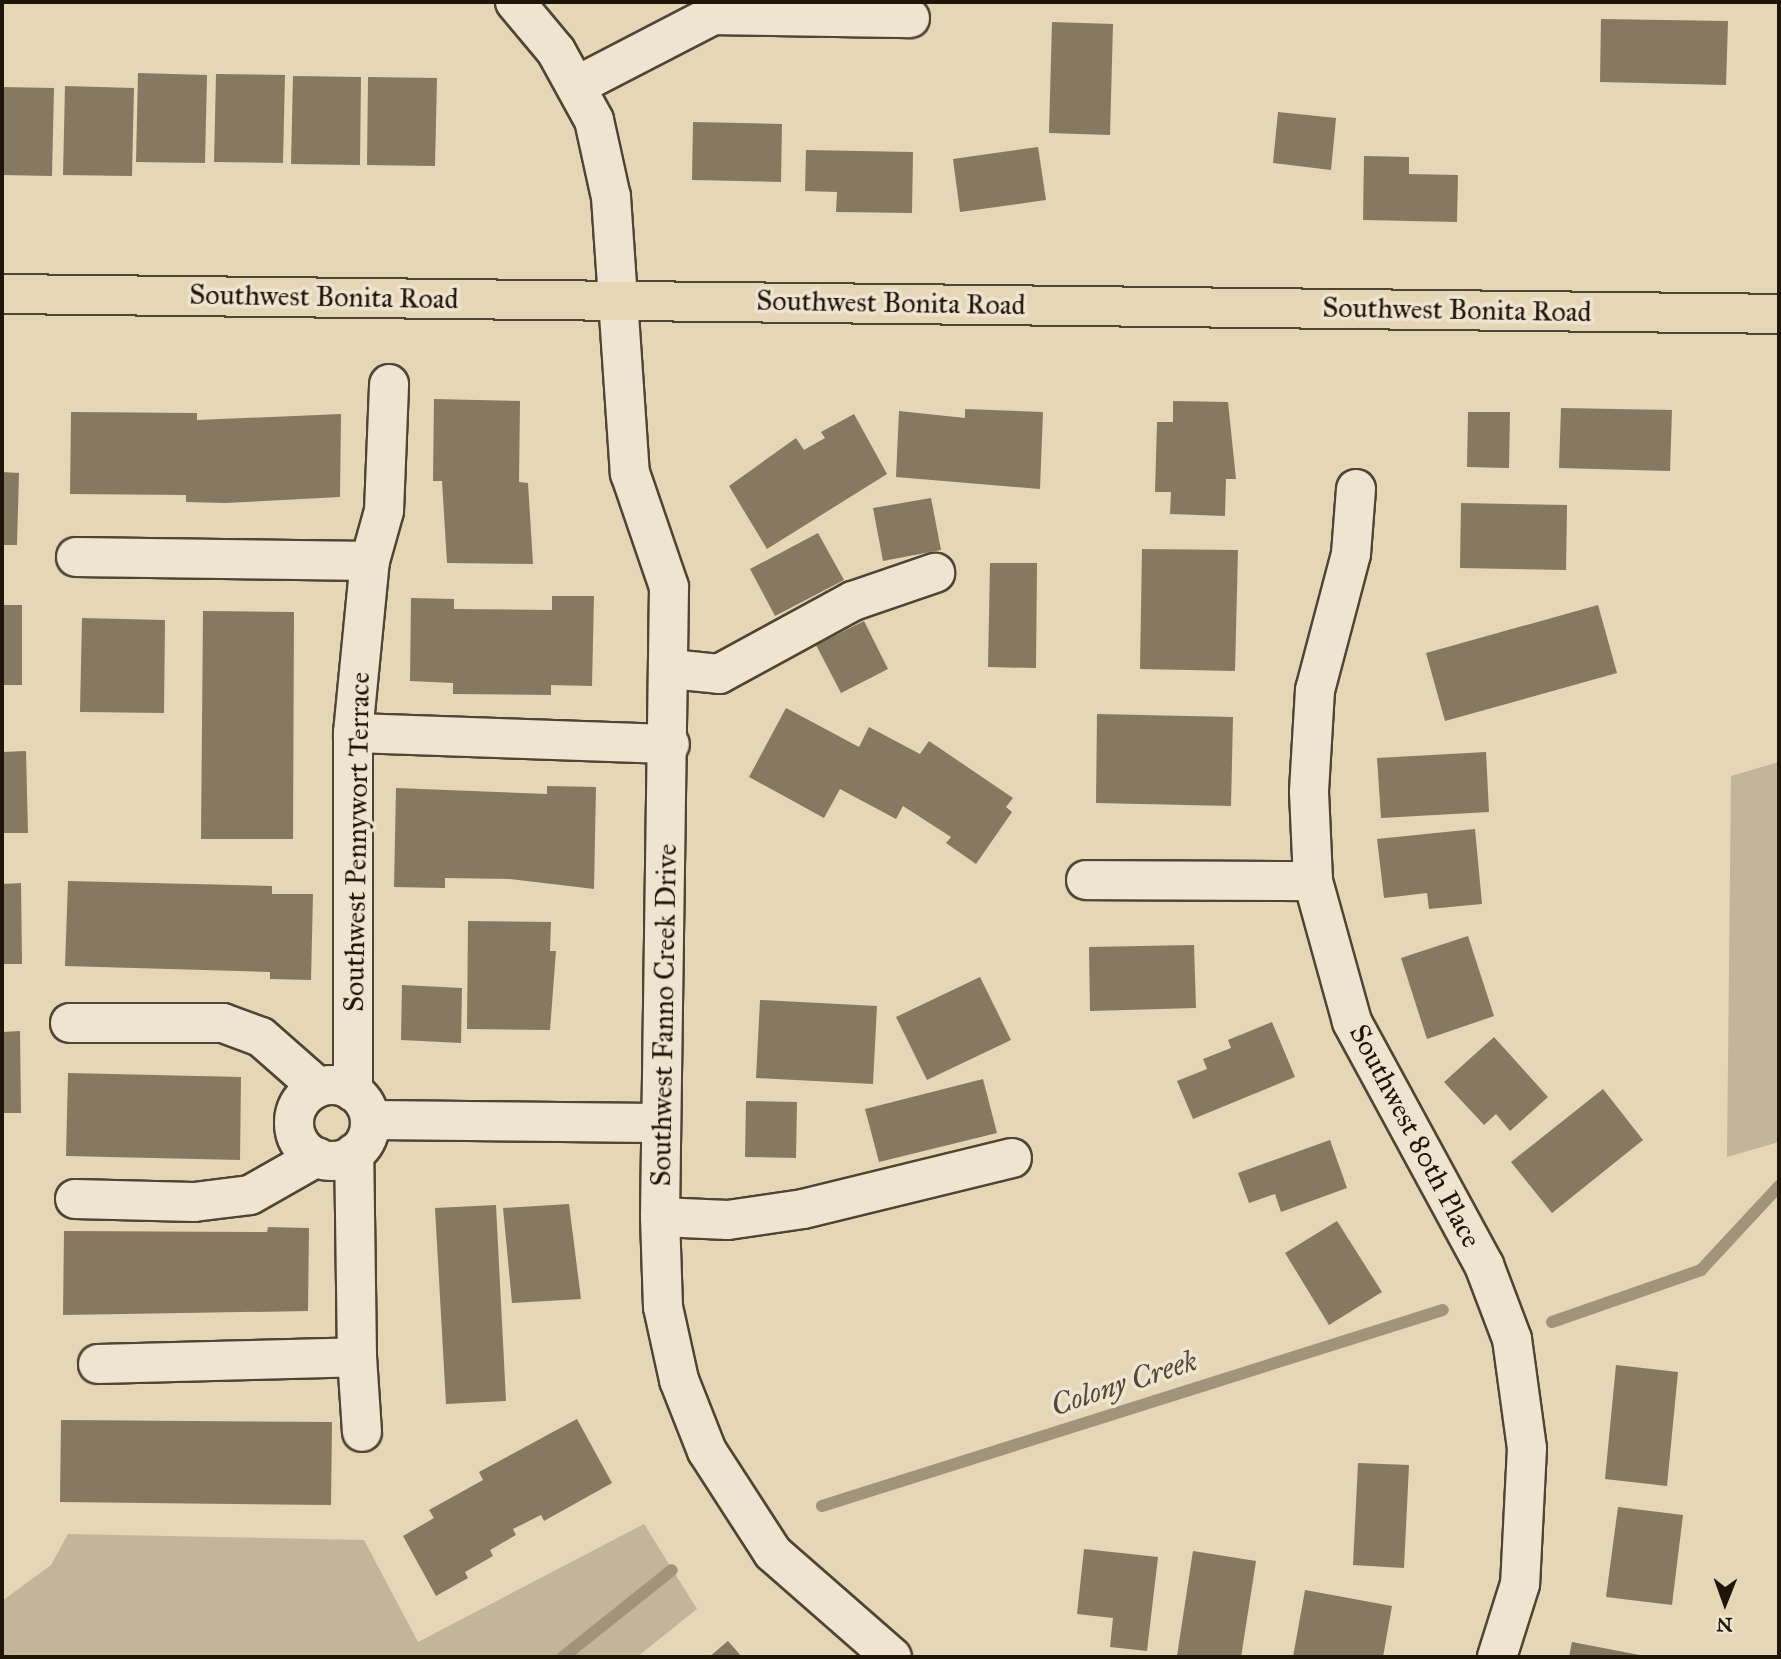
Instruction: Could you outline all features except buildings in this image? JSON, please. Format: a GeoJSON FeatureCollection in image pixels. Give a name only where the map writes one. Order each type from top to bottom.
{"type":"FeatureCollection","features":[{"type":"Feature","properties":{"kind":"main road","name":"Southwest Bonita Road"},"geometry":{"type":"LineString","coordinates":[[2,294],[1779,314]]}},
{"type":"Feature","properties":{"kind":"street","name":"Southwest Fanno Creek Drive"},"geometry":{"type":"LineString","coordinates":[[515,2],[578,85],[594,120],[611,197],[615,300],[630,473],[665,564],[671,669],[659,1123],[660,1217],[663,1307],[678,1380],[706,1451],[774,1553],[875,1653]]}},
{"type":"Feature","properties":{"kind":"street"},"geometry":{"type":"LineString","coordinates":[[578,85],[713,15],[910,18]]}},
{"type":"Feature","properties":{"kind":"street","name":"Southwest Pennywort Terrace"},"geometry":{"type":"LineString","coordinates":[[347,1099],[353,733],[370,561],[384,511],[389,384]]}},
{"type":"Feature","properties":{"kind":"street","name":"Southwest 80th Place"},"geometry":{"type":"LineString","coordinates":[[1356,489],[1351,554],[1315,690],[1309,792],[1313,881],[1352,1022],[1478,1254],[1512,1339],[1527,1448],[1520,1584],[1497,1657]]}},
{"type":"Feature","properties":{"kind":"street"},"geometry":{"type":"LineString","coordinates":[[76,557],[370,561]]}},
{"type":"Feature","properties":{"kind":"street"},"geometry":{"type":"LineString","coordinates":[[671,669],[719,674],[853,601],[935,573]]}},
{"type":"Feature","properties":{"kind":"street"},"geometry":{"type":"LineString","coordinates":[[353,733],[670,744]]}},
{"type":"Feature","properties":{"kind":"street"},"geometry":{"type":"LineString","coordinates":[[1086,880],[1313,881]]}},
{"type":"Feature","properties":{"kind":"street"},"geometry":{"type":"LineString","coordinates":[[70,1023],[223,1023],[261,1037],[347,1099],[369,1135],[335,1155],[250,1195],[194,1202],[75,1199]]}},
{"type":"Feature","properties":{"kind":"street"},"geometry":{"type":"LineString","coordinates":[[335,1155],[303,1147],[294,1125],[300,1102],[347,1099],[659,1123]]}},
{"type":"Feature","properties":{"kind":"street"},"geometry":{"type":"LineString","coordinates":[[335,1155],[357,1357],[362,1432]]}},
{"type":"Feature","properties":{"kind":"street"},"geometry":{"type":"LineString","coordinates":[[660,1217],[729,1220],[815,1206],[1012,1158]]}},
{"type":"Feature","properties":{"kind":"street"},"geometry":{"type":"LineString","coordinates":[[97,1364],[357,1357]]}},
{"type":"Feature","properties":{"kind":"shaded area"},"geometry":{"type":"Polygon","coordinates":[[[1779,762],[1779,1142],[1727,1157],[1731,776],[1779,762]]]}},
{"type":"Feature","properties":{"kind":"shaded area"},"geometry":{"type":"Polygon","coordinates":[[[644,1524],[697,1609],[637,1657],[2,1657],[2,1601],[51,1565],[68,1534],[364,1540],[418,1642],[644,1524]]]}},
{"type":"Feature","properties":{"kind":"waterway","name":"Colony Creek"},"geometry":{"type":"LineString","coordinates":[[1552,1322],[1701,1270],[1779,1186]]}},
{"type":"Feature","properties":{"kind":"waterway","name":"Colony Creek"},"geometry":{"type":"LineString","coordinates":[[822,1506],[1443,1310]]}},
{"type":"Feature","properties":{"kind":"waterway","name":"Colony Creek"},"geometry":{"type":"LineString","coordinates":[[563,1657],[672,1570]]}}]}
